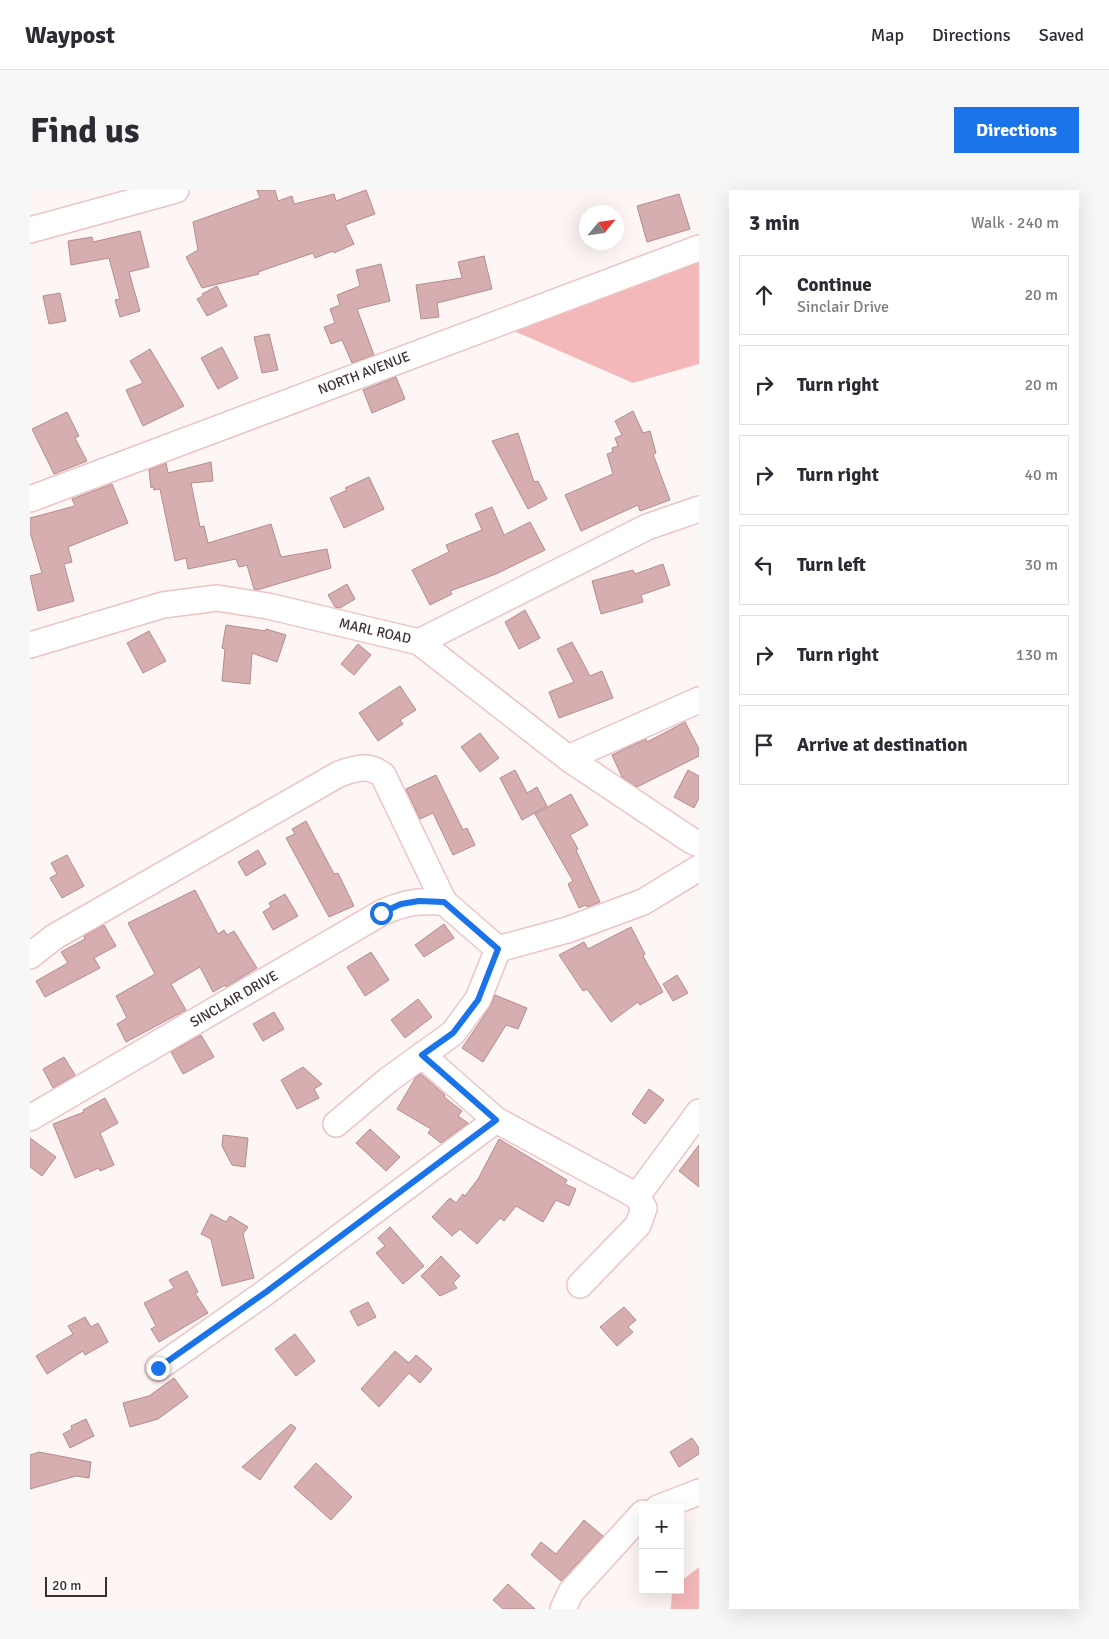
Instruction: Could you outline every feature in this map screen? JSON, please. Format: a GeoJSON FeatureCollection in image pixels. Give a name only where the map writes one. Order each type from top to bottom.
{"type":"FeatureCollection","features":[{"type":"Feature","properties":{"kind":"street"},"geometry":{"type":"LineString","coordinates":[[30,230],[99,200],[176,190]]}},
{"type":"Feature","properties":{"kind":"street","name":"NORTH AVENUE"},"geometry":{"type":"LineString","coordinates":[[30,499],[699,248]]}},
{"type":"Feature","properties":{"kind":"street","name":"MARL ROAD"},"geometry":{"type":"LineString","coordinates":[[30,645],[163,605],[217,598],[268,606],[419,642],[646,527],[699,509]]}},
{"type":"Feature","properties":{"kind":"street"},"geometry":{"type":"LineString","coordinates":[[419,642],[568,758],[699,844]]}},
{"type":"Feature","properties":{"kind":"street"},"geometry":{"type":"LineString","coordinates":[[568,758],[699,700]]}},
{"type":"Feature","properties":{"kind":"street"},"geometry":{"type":"LineString","coordinates":[[30,956],[62,932],[339,774],[356,768],[374,768],[383,775],[444,902],[498,949]]}},
{"type":"Feature","properties":{"kind":"street"},"geometry":{"type":"LineString","coordinates":[[498,949],[567,930],[643,902],[699,868]]}},
{"type":"Feature","properties":{"kind":"street","name":"SINCLAIR DRIVE"},"geometry":{"type":"LineString","coordinates":[[30,1118],[381,913],[401,904],[419,901],[444,902]]}},
{"type":"Feature","properties":{"kind":"street"},"geometry":{"type":"LineString","coordinates":[[336,1124],[388,1080],[453,1033],[478,1000],[498,949]]}},
{"type":"Feature","properties":{"kind":"street"},"geometry":{"type":"LineString","coordinates":[[422,1055],[496,1120],[637,1196],[644,1208],[638,1225],[580,1285]]}},
{"type":"Feature","properties":{"kind":"street"},"geometry":{"type":"LineString","coordinates":[[637,1196],[699,1112]]}},
{"type":"Feature","properties":{"kind":"street"},"geometry":{"type":"LineString","coordinates":[[158,1368],[266,1292],[496,1120]]}},
{"type":"Feature","properties":{"kind":"street"},"geometry":{"type":"LineString","coordinates":[[668,1504],[699,1492]]}},
{"type":"Feature","properties":{"kind":"street"},"geometry":{"type":"LineString","coordinates":[[563,1609],[571,1592],[639,1517]]}},
{"type":"Feature","properties":{"kind":"shaded area"},"geometry":{"type":"Polygon","coordinates":[[[699,260],[699,364],[633,383],[514,331],[699,260]]]}},
{"type":"Feature","properties":{"kind":"shaded area"},"geometry":{"type":"Polygon","coordinates":[[[699,1567],[699,1609],[671,1609],[672,1594],[684,1594],[684,1579],[699,1567]]]}},
{"type":"Feature","properties":{"kind":"building"},"geometry":{"type":"Polygon","coordinates":[[[257,190],[275,190],[278,201],[292,196],[294,204],[334,194],[336,201],[366,190],[375,214],[345,225],[354,244],[334,253],[333,251],[315,258],[313,253],[258,272],[259,274],[202,288],[186,257],[198,250],[193,222],[260,198],[257,190]]]}},
{"type":"Feature","properties":{"kind":"building"},"geometry":{"type":"Polygon","coordinates":[[[679,194],[690,229],[647,242],[637,206],[679,194]]]}},
{"type":"Feature","properties":{"kind":"building"},"geometry":{"type":"Polygon","coordinates":[[[140,231],[149,267],[129,272],[140,311],[120,317],[115,300],[120,299],[109,258],[71,265],[68,241],[92,237],[93,242],[140,231]]]}},
{"type":"Feature","properties":{"kind":"building"},"geometry":{"type":"Polygon","coordinates":[[[484,256],[492,289],[437,303],[439,317],[421,319],[416,285],[462,278],[458,262],[484,256]]]}},
{"type":"Feature","properties":{"kind":"building"},"geometry":{"type":"Polygon","coordinates":[[[381,264],[390,301],[357,309],[374,355],[352,363],[342,340],[331,344],[324,327],[335,323],[330,309],[340,305],[337,295],[360,286],[356,270],[381,264]]]}},
{"type":"Feature","properties":{"kind":"building"},"geometry":{"type":"Polygon","coordinates":[[[217,286],[227,306],[207,316],[197,299],[217,286]]]}},
{"type":"Feature","properties":{"kind":"building"},"geometry":{"type":"Polygon","coordinates":[[[60,293],[66,321],[49,324],[43,296],[60,293]]]}},
{"type":"Feature","properties":{"kind":"building"},"geometry":{"type":"Polygon","coordinates":[[[269,334],[278,370],[262,373],[254,337],[269,334]]]}},
{"type":"Feature","properties":{"kind":"building"},"geometry":{"type":"Polygon","coordinates":[[[222,347],[238,378],[218,389],[201,358],[222,347]]]}},
{"type":"Feature","properties":{"kind":"building"},"geometry":{"type":"Polygon","coordinates":[[[150,349],[184,406],[143,426],[126,390],[143,383],[130,361],[150,349]]]}},
{"type":"Feature","properties":{"kind":"building"},"geometry":{"type":"Polygon","coordinates":[[[396,377],[405,399],[372,413],[363,390],[396,377]]]}},
{"type":"Feature","properties":{"kind":"building"},"geometry":{"type":"Polygon","coordinates":[[[633,411],[643,433],[650,431],[656,453],[653,454],[670,500],[640,511],[638,505],[581,531],[565,495],[613,474],[607,454],[613,452],[612,448],[618,446],[615,438],[622,435],[615,421],[633,411]]]}},
{"type":"Feature","properties":{"kind":"building"},"geometry":{"type":"Polygon","coordinates":[[[67,412],[79,436],[75,438],[87,461],[54,474],[32,429],[67,412]]]}},
{"type":"Feature","properties":{"kind":"building"},"geometry":{"type":"Polygon","coordinates":[[[518,433],[534,482],[538,481],[547,499],[528,509],[492,441],[518,433]]]}},
{"type":"Feature","properties":{"kind":"building"},"geometry":{"type":"Polygon","coordinates":[[[211,462],[213,481],[191,483],[200,527],[204,526],[208,543],[271,524],[281,557],[327,549],[331,568],[257,590],[254,589],[247,565],[239,567],[236,559],[188,569],[186,558],[175,561],[160,489],[154,490],[153,487],[151,488],[149,470],[166,463],[168,473],[211,462]]]}},
{"type":"Feature","properties":{"kind":"building"},"geometry":{"type":"Polygon","coordinates":[[[369,477],[384,509],[344,528],[330,498],[347,490],[345,488],[369,477]]]}},
{"type":"Feature","properties":{"kind":"building"},"geometry":{"type":"Polygon","coordinates":[[[112,484],[128,523],[68,547],[72,562],[64,564],[74,601],[38,611],[30,576],[42,573],[30,532],[30,518],[75,506],[72,499],[112,484]]]}},
{"type":"Feature","properties":{"kind":"building"},"geometry":{"type":"Polygon","coordinates":[[[492,507],[504,535],[530,522],[545,550],[496,574],[450,591],[452,594],[430,605],[412,570],[449,552],[446,545],[482,530],[475,514],[492,507]]]}},
{"type":"Feature","properties":{"kind":"building"},"geometry":{"type":"Polygon","coordinates":[[[663,564],[670,585],[641,595],[643,602],[601,614],[592,581],[633,570],[635,574],[663,564]]]}},
{"type":"Feature","properties":{"kind":"building"},"geometry":{"type":"Polygon","coordinates":[[[347,584],[355,599],[340,608],[335,607],[328,595],[347,584]]]}},
{"type":"Feature","properties":{"kind":"building"},"geometry":{"type":"Polygon","coordinates":[[[525,610],[540,638],[519,649],[505,622],[525,610]]]}},
{"type":"Feature","properties":{"kind":"building"},"geometry":{"type":"Polygon","coordinates":[[[226,625],[266,631],[266,629],[286,635],[277,662],[252,653],[250,684],[222,681],[225,649],[222,648],[226,625]]]}},
{"type":"Feature","properties":{"kind":"building"},"geometry":{"type":"Polygon","coordinates":[[[149,631],[166,661],[143,673],[127,643],[149,631]]]}},
{"type":"Feature","properties":{"kind":"building"},"geometry":{"type":"Polygon","coordinates":[[[572,642],[590,676],[602,671],[613,698],[559,718],[549,692],[574,682],[557,649],[572,642]]]}},
{"type":"Feature","properties":{"kind":"building"},"geometry":{"type":"Polygon","coordinates":[[[358,644],[371,655],[354,675],[341,664],[358,644]]]}},
{"type":"Feature","properties":{"kind":"building"},"geometry":{"type":"Polygon","coordinates":[[[400,686],[416,710],[400,720],[403,724],[378,741],[359,713],[400,686]]]}},
{"type":"Feature","properties":{"kind":"building"},"geometry":{"type":"Polygon","coordinates":[[[685,722],[699,749],[699,756],[637,787],[622,777],[612,755],[646,739],[647,742],[685,722]]]}},
{"type":"Feature","properties":{"kind":"building"},"geometry":{"type":"Polygon","coordinates":[[[480,733],[499,758],[480,772],[461,747],[480,733]]]}},
{"type":"Feature","properties":{"kind":"building"},"geometry":{"type":"Polygon","coordinates":[[[515,770],[527,793],[537,787],[547,806],[522,820],[500,778],[515,770]]]}},
{"type":"Feature","properties":{"kind":"building"},"geometry":{"type":"Polygon","coordinates":[[[688,770],[699,776],[699,798],[694,808],[674,797],[688,770]]]}},
{"type":"Feature","properties":{"kind":"building"},"geometry":{"type":"Polygon","coordinates":[[[436,775],[463,830],[467,828],[475,845],[453,855],[433,813],[420,819],[406,789],[436,775]]]}},
{"type":"Feature","properties":{"kind":"building"},"geometry":{"type":"Polygon","coordinates":[[[571,794],[588,825],[570,835],[578,849],[576,850],[600,902],[579,908],[568,884],[573,881],[535,814],[571,794]]]}},
{"type":"Feature","properties":{"kind":"building"},"geometry":{"type":"Polygon","coordinates":[[[306,821],[334,874],[338,873],[354,906],[329,917],[286,838],[295,834],[292,829],[306,821]]]}},
{"type":"Feature","properties":{"kind":"building"},"geometry":{"type":"Polygon","coordinates":[[[258,850],[266,864],[246,876],[238,862],[258,850]]]}},
{"type":"Feature","properties":{"kind":"building"},"geometry":{"type":"Polygon","coordinates":[[[67,855],[84,886],[62,898],[50,878],[57,874],[51,863],[67,855]]]}},
{"type":"Feature","properties":{"kind":"building"},"geometry":{"type":"Polygon","coordinates":[[[195,890],[218,934],[224,930],[227,935],[234,931],[257,968],[226,987],[225,985],[213,992],[200,967],[171,984],[186,1010],[126,1042],[117,1024],[127,1018],[116,996],[155,974],[128,923],[195,890]]]}},
{"type":"Feature","properties":{"kind":"building"},"geometry":{"type":"Polygon","coordinates":[[[285,894],[298,916],[273,930],[263,912],[271,907],[269,903],[285,894]]]}},
{"type":"Feature","properties":{"kind":"building"},"geometry":{"type":"Polygon","coordinates":[[[444,924],[454,938],[424,957],[415,945],[444,924]]]}},
{"type":"Feature","properties":{"kind":"building"},"geometry":{"type":"Polygon","coordinates":[[[104,925],[116,946],[94,958],[100,968],[45,997],[36,981],[68,963],[61,952],[85,939],[84,936],[104,925]]]}},
{"type":"Feature","properties":{"kind":"building"},"geometry":{"type":"Polygon","coordinates":[[[631,927],[645,954],[643,956],[663,992],[640,1005],[638,1002],[611,1022],[587,989],[583,991],[559,955],[584,942],[588,949],[631,927]]]}},
{"type":"Feature","properties":{"kind":"building"},"geometry":{"type":"Polygon","coordinates":[[[371,952],[389,980],[365,996],[347,967],[371,952]]]}},
{"type":"Feature","properties":{"kind":"building"},"geometry":{"type":"Polygon","coordinates":[[[677,975],[688,993],[673,1001],[663,984],[677,975]]]}},
{"type":"Feature","properties":{"kind":"building"},"geometry":{"type":"Polygon","coordinates":[[[495,995],[527,1008],[518,1029],[506,1025],[483,1062],[462,1048],[490,1007],[495,995]]]}},
{"type":"Feature","properties":{"kind":"building"},"geometry":{"type":"Polygon","coordinates":[[[418,999],[432,1017],[405,1038],[391,1020],[418,999]]]}},
{"type":"Feature","properties":{"kind":"building"},"geometry":{"type":"Polygon","coordinates":[[[274,1012],[284,1029],[263,1041],[253,1024],[274,1012]]]}},
{"type":"Feature","properties":{"kind":"building"},"geometry":{"type":"Polygon","coordinates":[[[201,1035],[214,1057],[183,1074],[171,1052],[201,1035]]]}},
{"type":"Feature","properties":{"kind":"building"},"geometry":{"type":"Polygon","coordinates":[[[64,1057],[75,1075],[53,1088],[43,1069],[64,1057]]]}},
{"type":"Feature","properties":{"kind":"building"},"geometry":{"type":"Polygon","coordinates":[[[303,1067],[322,1084],[314,1089],[319,1098],[297,1109],[281,1080],[303,1067]]]}},
{"type":"Feature","properties":{"kind":"building"},"geometry":{"type":"Polygon","coordinates":[[[421,1074],[445,1095],[444,1097],[462,1111],[458,1116],[468,1123],[441,1143],[428,1133],[431,1129],[397,1109],[416,1077],[421,1074]]]}},
{"type":"Feature","properties":{"kind":"building"},"geometry":{"type":"Polygon","coordinates":[[[649,1089],[664,1100],[645,1124],[632,1114],[649,1089]]]}},
{"type":"Feature","properties":{"kind":"building"},"geometry":{"type":"Polygon","coordinates":[[[105,1098],[118,1123],[100,1133],[114,1165],[100,1171],[99,1168],[75,1178],[53,1124],[84,1112],[83,1110],[105,1098]]]}},
{"type":"Feature","properties":{"kind":"building"},"geometry":{"type":"Polygon","coordinates":[[[370,1129],[400,1157],[386,1171],[356,1143],[370,1129]]]}},
{"type":"Feature","properties":{"kind":"building"},"geometry":{"type":"Polygon","coordinates":[[[223,1135],[248,1138],[245,1167],[232,1165],[222,1146],[223,1135]]]}},
{"type":"Feature","properties":{"kind":"building"},"geometry":{"type":"Polygon","coordinates":[[[30,1138],[56,1157],[42,1176],[30,1167],[30,1138]]]}},
{"type":"Feature","properties":{"kind":"building"},"geometry":{"type":"Polygon","coordinates":[[[499,1139],[567,1180],[565,1184],[576,1189],[569,1206],[556,1200],[543,1222],[516,1206],[504,1221],[500,1218],[477,1244],[460,1229],[452,1236],[432,1217],[450,1198],[456,1203],[463,1194],[465,1196],[478,1179],[499,1139]]]}},
{"type":"Feature","properties":{"kind":"building"},"geometry":{"type":"Polygon","coordinates":[[[699,1145],[699,1187],[679,1171],[699,1145]]]}},
{"type":"Feature","properties":{"kind":"building"},"geometry":{"type":"Polygon","coordinates":[[[211,1214],[226,1222],[230,1216],[248,1227],[243,1234],[254,1278],[222,1286],[211,1239],[201,1234],[211,1214]]]}},
{"type":"Feature","properties":{"kind":"building"},"geometry":{"type":"Polygon","coordinates":[[[390,1227],[424,1266],[403,1284],[376,1253],[385,1246],[378,1238],[390,1227]]]}},
{"type":"Feature","properties":{"kind":"building"},"geometry":{"type":"Polygon","coordinates":[[[441,1256],[460,1276],[453,1283],[457,1288],[440,1296],[421,1276],[441,1256]]]}},
{"type":"Feature","properties":{"kind":"building"},"geometry":{"type":"Polygon","coordinates":[[[187,1271],[198,1292],[195,1293],[208,1313],[159,1342],[151,1329],[156,1326],[144,1303],[174,1288],[169,1280],[187,1271]]]}},
{"type":"Feature","properties":{"kind":"building"},"geometry":{"type":"Polygon","coordinates":[[[368,1302],[376,1317],[358,1326],[350,1311],[368,1302]]]}},
{"type":"Feature","properties":{"kind":"building"},"geometry":{"type":"Polygon","coordinates":[[[624,1307],[636,1320],[628,1327],[633,1332],[617,1346],[600,1327],[624,1307]]]}},
{"type":"Feature","properties":{"kind":"building"},"geometry":{"type":"Polygon","coordinates":[[[85,1317],[91,1327],[98,1323],[108,1342],[85,1355],[83,1351],[47,1374],[36,1356],[73,1334],[68,1326],[85,1317]]]}},
{"type":"Feature","properties":{"kind":"building"},"geometry":{"type":"Polygon","coordinates":[[[295,1334],[315,1361],[296,1376],[275,1349],[295,1334]]]}},
{"type":"Feature","properties":{"kind":"building"},"geometry":{"type":"Polygon","coordinates":[[[395,1351],[409,1363],[416,1355],[432,1369],[420,1383],[409,1373],[379,1407],[361,1389],[395,1351]]]}},
{"type":"Feature","properties":{"kind":"building"},"geometry":{"type":"Polygon","coordinates":[[[174,1378],[188,1397],[158,1419],[130,1427],[123,1403],[149,1396],[174,1378]]]}},
{"type":"Feature","properties":{"kind":"building"},"geometry":{"type":"Polygon","coordinates":[[[86,1419],[94,1436],[70,1448],[63,1434],[72,1429],[71,1426],[86,1419]]]}},
{"type":"Feature","properties":{"kind":"building"},"geometry":{"type":"Polygon","coordinates":[[[291,1424],[296,1428],[260,1480],[242,1467],[291,1424]]]}},
{"type":"Feature","properties":{"kind":"building"},"geometry":{"type":"Polygon","coordinates":[[[692,1438],[699,1448],[699,1454],[679,1467],[670,1452],[692,1438]]]}},
{"type":"Feature","properties":{"kind":"building"},"geometry":{"type":"Polygon","coordinates":[[[39,1452],[91,1462],[89,1478],[76,1476],[30,1489],[30,1455],[39,1452]]]}},
{"type":"Feature","properties":{"kind":"building"},"geometry":{"type":"Polygon","coordinates":[[[316,1463],[352,1497],[331,1520],[294,1487],[316,1463]]]}},
{"type":"Feature","properties":{"kind":"building"},"geometry":{"type":"Polygon","coordinates":[[[584,1520],[603,1536],[561,1581],[531,1555],[541,1542],[556,1554],[584,1520]]]}},
{"type":"Feature","properties":{"kind":"building"},"geometry":{"type":"Polygon","coordinates":[[[508,1584],[535,1609],[503,1609],[493,1600],[508,1584]]]}},
{"type":"Feature","properties":{"kind":"route"},"geometry":{"type":"LineString","coordinates":[[158,1368],[266,1292],[496,1120],[422,1055],[453,1033],[478,1000],[498,949],[444,902],[419,901],[401,904],[381,913]]}}]}
